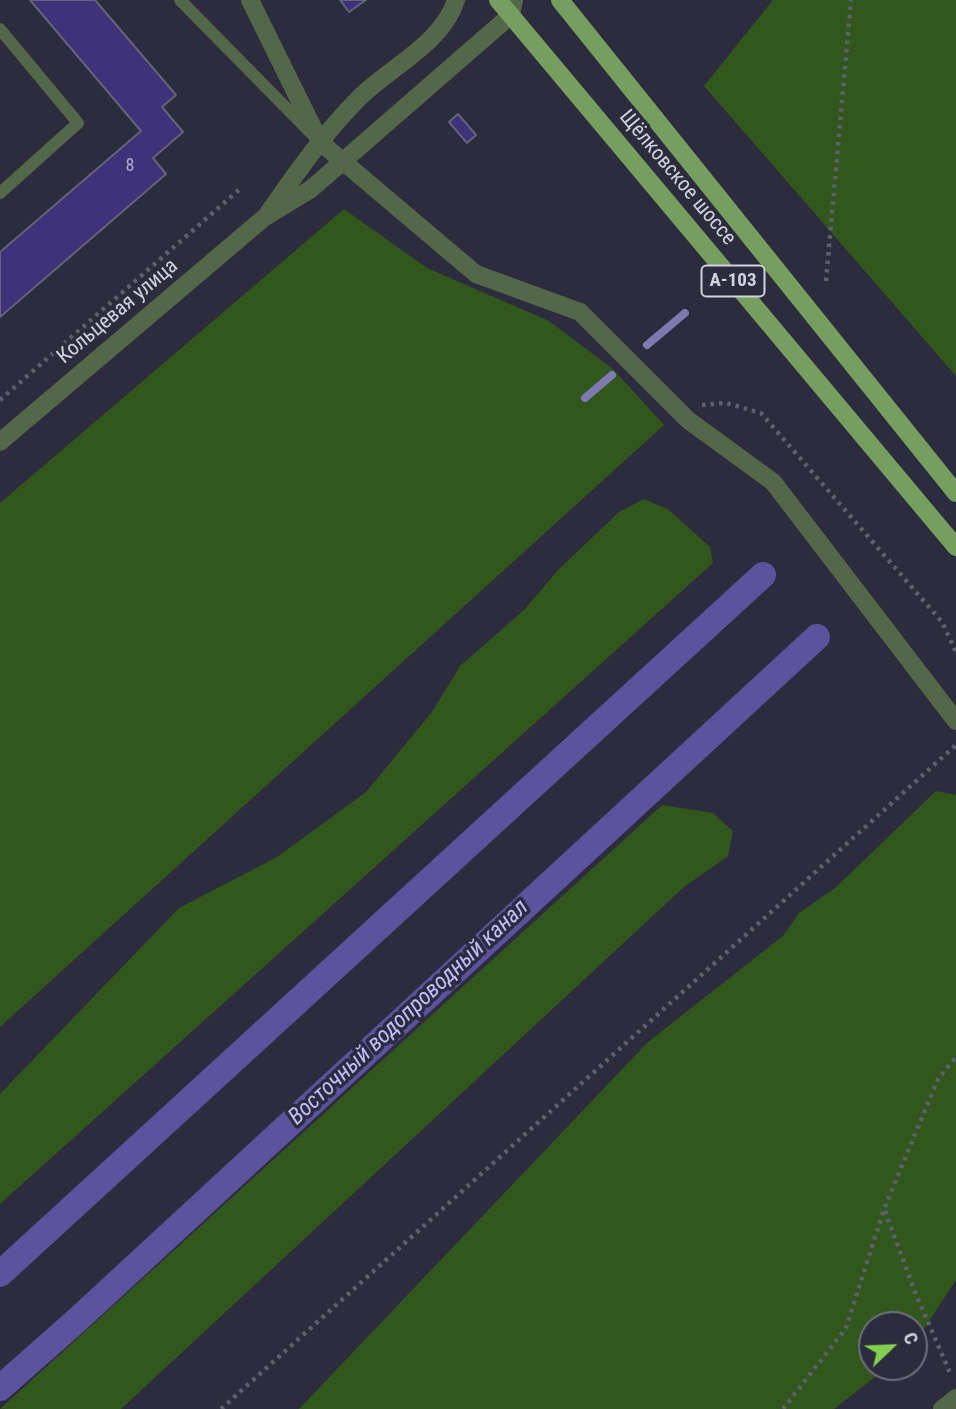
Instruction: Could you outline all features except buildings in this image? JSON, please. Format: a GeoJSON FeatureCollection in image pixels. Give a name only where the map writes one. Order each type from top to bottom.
{"type":"FeatureCollection","features":[{"type":"Feature","properties":{"kind":"main road","name":"Щёлковское шоссе"},"geometry":{"type":"LineString","coordinates":[[498,0],[513,7],[956,547]]}},
{"type":"Feature","properties":{"kind":"main road","name":"Щёлковское шоссе"},"geometry":{"type":"LineString","coordinates":[[560,0],[956,493]]}},
{"type":"Feature","properties":{"kind":"street"},"geometry":{"type":"LineString","coordinates":[[250,0],[320,142],[476,274],[579,312],[688,420],[773,482],[956,721]]}},
{"type":"Feature","properties":{"kind":"street","name":"Кольцевая улица"},"geometry":{"type":"LineString","coordinates":[[265,217],[320,142],[360,97],[445,23],[456,0]]}},
{"type":"Feature","properties":{"kind":"street","name":"Кольцевая улица"},"geometry":{"type":"LineString","coordinates":[[0,442],[265,217],[311,189],[343,162],[513,7]]}},
{"type":"Feature","properties":{"kind":"street"},"geometry":{"type":"LineString","coordinates":[[942,1409],[956,1398]]}},
{"type":"Feature","properties":{"kind":"lane"},"geometry":{"type":"LineString","coordinates":[[180,0],[320,142]]}},
{"type":"Feature","properties":{"kind":"lane"},"geometry":{"type":"LineString","coordinates":[[0,29],[78,123],[0,193]]}},
{"type":"Feature","properties":{"kind":"path"},"geometry":{"type":"LineString","coordinates":[[826,281],[851,0]]}},
{"type":"Feature","properties":{"kind":"path"},"geometry":{"type":"LineString","coordinates":[[0,400],[241,188]]}},
{"type":"Feature","properties":{"kind":"path"},"geometry":{"type":"LineString","coordinates":[[698,405],[726,403],[761,412],[942,622],[956,652]]}},
{"type":"Feature","properties":{"kind":"path"},"geometry":{"type":"LineString","coordinates":[[221,1409],[956,746]]}},
{"type":"Feature","properties":{"kind":"path"},"geometry":{"type":"LineString","coordinates":[[783,1409],[846,1328],[884,1209],[938,1079],[956,1057]]}},
{"type":"Feature","properties":{"kind":"path"},"geometry":{"type":"LineString","coordinates":[[884,1209],[915,1292],[950,1373]]}},
{"type":"Feature","properties":{"kind":"green space"},"geometry":{"type":"Polygon","coordinates":[[[773,0],[956,0],[956,376],[704,86],[773,0]]]}},
{"type":"Feature","properties":{"kind":"green space"},"geometry":{"type":"Polygon","coordinates":[[[344,209],[427,268],[549,321],[613,369],[664,425],[0,1027],[0,503],[344,209]]]}},
{"type":"Feature","properties":{"kind":"green space"},"geometry":{"type":"Polygon","coordinates":[[[644,499],[669,510],[710,547],[713,563],[0,1204],[0,1094],[179,908],[277,857],[366,792],[432,712],[460,666],[524,610],[559,569],[619,512],[644,499]]]}},
{"type":"Feature","properties":{"kind":"green space"},"geometry":{"type":"Polygon","coordinates":[[[936,791],[956,795],[956,1280],[928,1323],[928,1311],[858,1311],[858,1381],[870,1381],[834,1409],[299,1409],[647,1043],[784,935],[799,913],[835,888],[936,791]]]}},
{"type":"Feature","properties":{"kind":"green space"},"geometry":{"type":"Polygon","coordinates":[[[662,805],[713,813],[733,831],[728,856],[684,887],[121,1409],[0,1409],[662,805]]]}},
{"type":"Feature","properties":{"kind":"waterway"},"geometry":{"type":"LineString","coordinates":[[647,345],[685,313]]}},
{"type":"Feature","properties":{"kind":"waterway"},"geometry":{"type":"LineString","coordinates":[[585,398],[612,375]]}},
{"type":"Feature","properties":{"kind":"waterway","name":"Восточный водопроводный канал"},"geometry":{"type":"LineString","coordinates":[[0,1274],[763,575]]}},
{"type":"Feature","properties":{"kind":"waterway","name":"Восточный водопроводный канал"},"geometry":{"type":"LineString","coordinates":[[0,1388],[76,1321],[817,637]]}}]}
